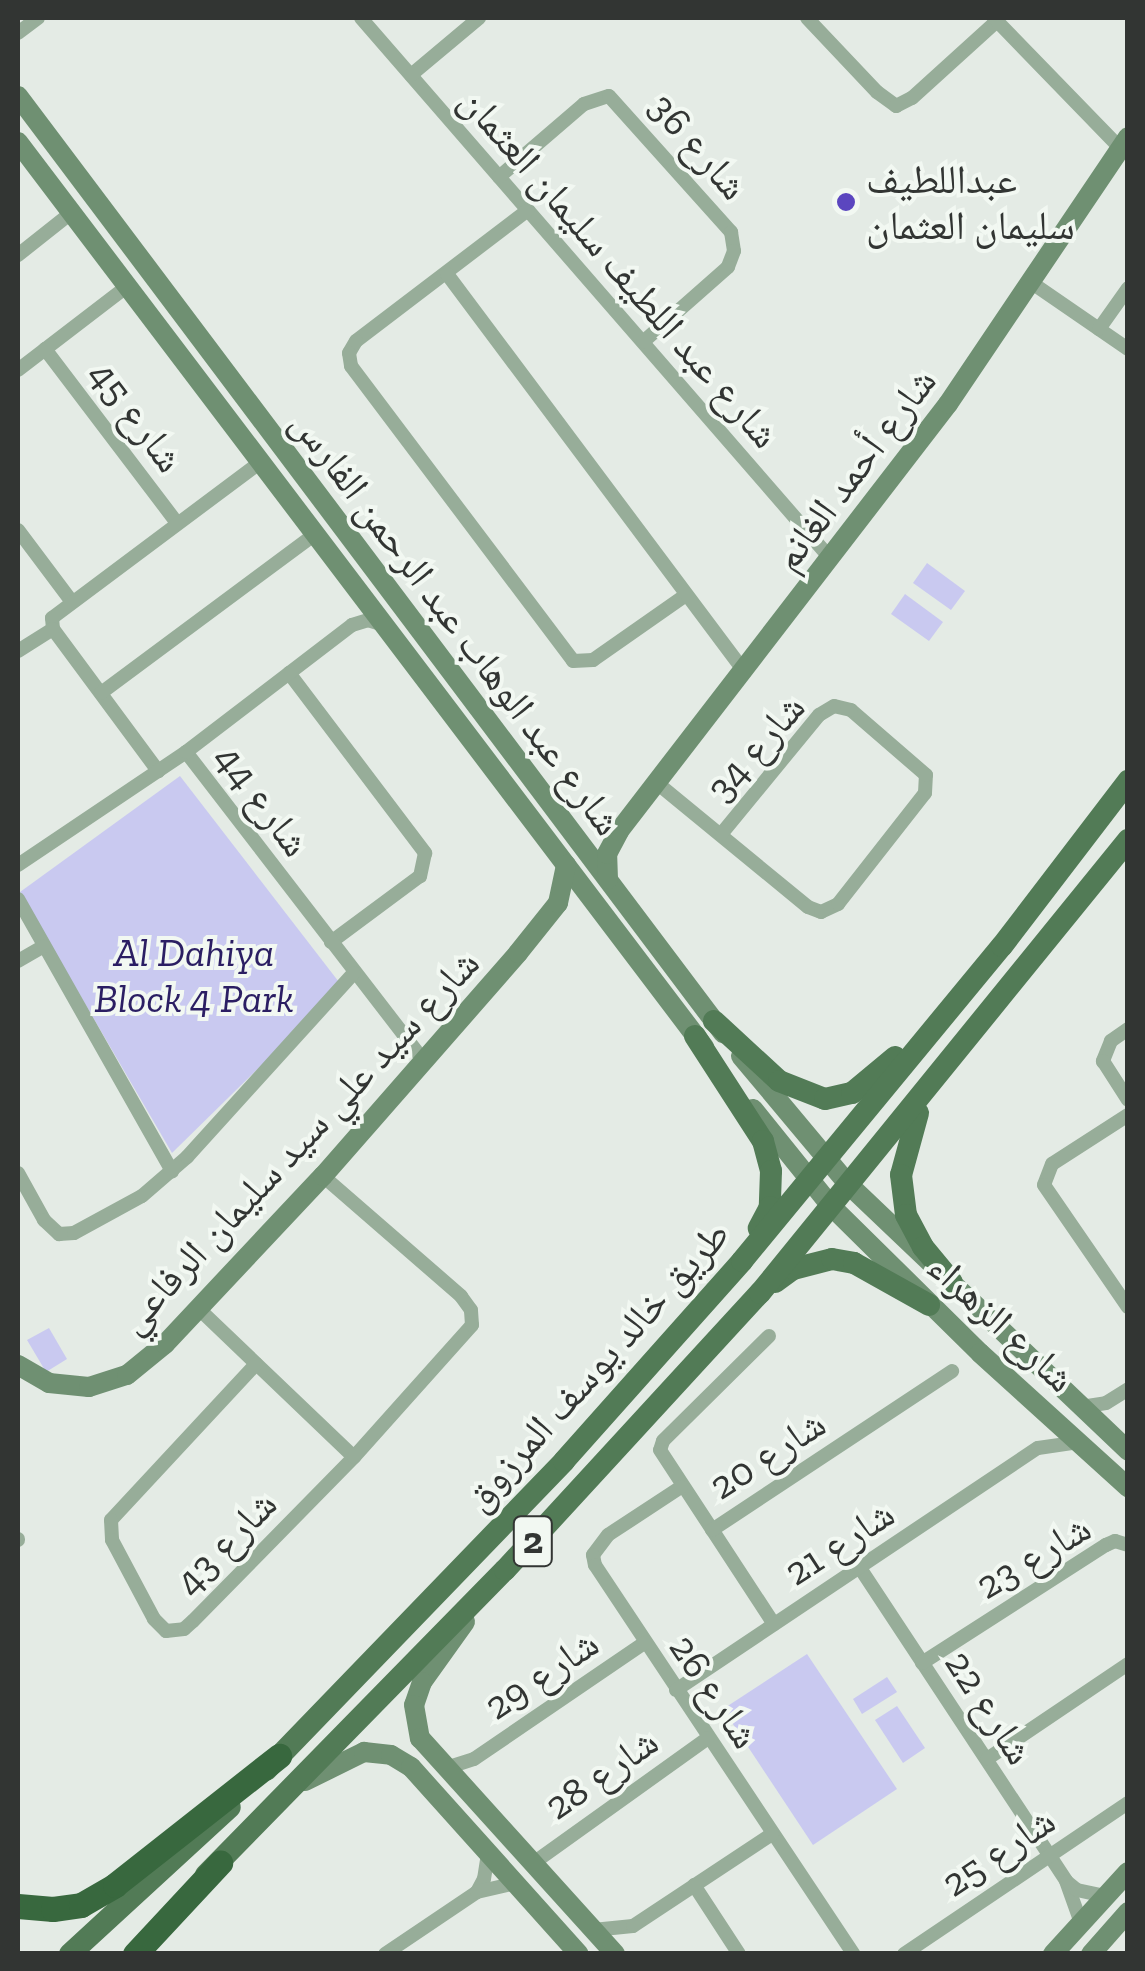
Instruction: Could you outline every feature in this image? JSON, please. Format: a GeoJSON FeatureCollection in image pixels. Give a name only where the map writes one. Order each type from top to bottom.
{"type":"FeatureCollection","features":[{"type":"Feature","properties":{"kind":"highway"},"geometry":{"type":"LineString","coordinates":[[18,1906],[53,1910],[81,1905],[115,1885],[280,1756]]}},
{"type":"Feature","properties":{"kind":"highway"},"geometry":{"type":"LineString","coordinates":[[136,1954],[220,1863]]}},
{"type":"Feature","properties":{"kind":"main road","name":"طريق خالد يوسف المرزوق"},"geometry":{"type":"LineString","coordinates":[[70,1954],[236,1802],[564,1461],[810,1181],[1002,946],[1128,782]]}},
{"type":"Feature","properties":{"kind":"main road","name":"طريق خالد يوسف المرزوق"},"geometry":{"type":"LineString","coordinates":[[117,1954],[220,1863],[294,1787],[505,1570],[760,1293],[1124,846]]}},
{"type":"Feature","properties":{"kind":"main road"},"geometry":{"type":"LineString","coordinates":[[704,1028],[779,1082],[825,1098],[852,1093],[883,1070],[1002,946]]}},
{"type":"Feature","properties":{"kind":"main road"},"geometry":{"type":"LineString","coordinates":[[704,1028],[762,1141],[771,1171],[770,1207],[742,1261]]}},
{"type":"Feature","properties":{"kind":"main road"},"geometry":{"type":"LineString","coordinates":[[929,1089],[909,1134],[901,1174],[906,1215],[923,1246],[952,1282]]}},
{"type":"Feature","properties":{"kind":"main road"},"geometry":{"type":"LineString","coordinates":[[760,1293],[793,1269],[832,1258],[854,1262],[930,1305]]}},
{"type":"Feature","properties":{"kind":"street"},"geometry":{"type":"LineString","coordinates":[[18,33],[38,18]]}},
{"type":"Feature","properties":{"kind":"street","name":"شارع عبد اللطيف سليمان العثمان"},"geometry":{"type":"LineString","coordinates":[[361,18],[831,558]]}},
{"type":"Feature","properties":{"kind":"street"},"geometry":{"type":"LineString","coordinates":[[411,75],[479,18]]}},
{"type":"Feature","properties":{"kind":"street"},"geometry":{"type":"LineString","coordinates":[[807,18],[876,92],[896,106],[912,98],[996,19],[1124,142]]}},
{"type":"Feature","properties":{"kind":"street","name":"شارع عبد الوهاب عبد الرحمن الفارس"},"geometry":{"type":"LineString","coordinates":[[18,96],[658,946],[704,1028],[831,1206]]}},
{"type":"Feature","properties":{"kind":"street","name":"شارع 36"},"geometry":{"type":"LineString","coordinates":[[499,177],[584,104],[609,96],[731,232],[734,251],[728,267],[643,342]]}},
{"type":"Feature","properties":{"kind":"street","name":"شارع عبد الوهاب عبد الرحمن الفارس"},"geometry":{"type":"LineString","coordinates":[[18,142],[654,980],[704,1028],[848,1184]]}},
{"type":"Feature","properties":{"kind":"street","name":"شارع أحمد الغانم"},"geometry":{"type":"LineString","coordinates":[[608,879],[607,854],[618,830],[831,558],[1032,283],[1124,142]]}},
{"type":"Feature","properties":{"kind":"street"},"geometry":{"type":"LineString","coordinates":[[18,254],[71,213],[87,211],[92,196]]}},
{"type":"Feature","properties":{"kind":"street"},"geometry":{"type":"LineString","coordinates":[[528,210],[356,341],[349,353],[351,366],[565,654],[580,663],[593,660],[686,594]]}},
{"type":"Feature","properties":{"kind":"street"},"geometry":{"type":"LineString","coordinates":[[88,236],[92,220],[109,217]]}},
{"type":"Feature","properties":{"kind":"street"},"geometry":{"type":"LineString","coordinates":[[447,274],[745,672]]}},
{"type":"Feature","properties":{"kind":"street"},"geometry":{"type":"LineString","coordinates":[[1032,283],[1128,349]]}},
{"type":"Feature","properties":{"kind":"street","name":"شارع 45"},"geometry":{"type":"LineString","coordinates":[[18,370],[126,286]]}},
{"type":"Feature","properties":{"kind":"street"},"geometry":{"type":"LineString","coordinates":[[1100,330],[1128,288]]}},
{"type":"Feature","properties":{"kind":"street","name":"شارع 45"},"geometry":{"type":"LineString","coordinates":[[44,349],[177,524]]}},
{"type":"Feature","properties":{"kind":"street","name":"شارع 45"},"geometry":{"type":"LineString","coordinates":[[53,628],[52,618],[72,602],[260,463]]}},
{"type":"Feature","properties":{"kind":"street"},"geometry":{"type":"LineString","coordinates":[[100,693],[315,534],[328,534],[336,518]]}},
{"type":"Feature","properties":{"kind":"street"},"geometry":{"type":"LineString","coordinates":[[18,530],[72,602]]}},
{"type":"Feature","properties":{"kind":"street"},"geometry":{"type":"LineString","coordinates":[[337,562],[335,552],[341,543],[356,544]]}},
{"type":"Feature","properties":{"kind":"street"},"geometry":{"type":"LineString","coordinates":[[352,626],[360,612],[362,595]]}},
{"type":"Feature","properties":{"kind":"street"},"geometry":{"type":"LineString","coordinates":[[352,626],[368,620],[385,626]]}},
{"type":"Feature","properties":{"kind":"street","name":"شارع 44"},"geometry":{"type":"LineString","coordinates":[[352,626],[186,752],[424,1061]]}},
{"type":"Feature","properties":{"kind":"street"},"geometry":{"type":"LineString","coordinates":[[18,651],[53,628],[158,771]]}},
{"type":"Feature","properties":{"kind":"street"},"geometry":{"type":"LineString","coordinates":[[288,673],[425,853],[420,876],[331,942]]}},
{"type":"Feature","properties":{"kind":"street","name":"شارع 34"},"geometry":{"type":"LineString","coordinates":[[657,783],[808,907],[821,912],[838,904],[925,794],[926,775],[851,710],[834,706],[818,715],[722,833]]}},
{"type":"Feature","properties":{"kind":"street"},"geometry":{"type":"LineString","coordinates":[[18,864],[186,752]]}},
{"type":"Feature","properties":{"kind":"street"},"geometry":{"type":"LineString","coordinates":[[575,836],[590,838],[618,830]]}},
{"type":"Feature","properties":{"kind":"street","name":"شارع سيد علي سيد سليمان الرفاعي"},"geometry":{"type":"LineString","coordinates":[[18,1365],[48,1383],[68,1388],[108,1383],[143,1363],[323,1176],[554,909],[564,888],[566,865]]}},
{"type":"Feature","properties":{"kind":"street"},"geometry":{"type":"LineString","coordinates":[[18,899],[172,1171]]}},
{"type":"Feature","properties":{"kind":"street"},"geometry":{"type":"LineString","coordinates":[[554,909],[600,908]]}},
{"type":"Feature","properties":{"kind":"street"},"geometry":{"type":"LineString","coordinates":[[18,961],[44,946]]}},
{"type":"Feature","properties":{"kind":"street"},"geometry":{"type":"LineString","coordinates":[[639,960],[650,960],[658,946]]}},
{"type":"Feature","properties":{"kind":"street"},"geometry":{"type":"LineString","coordinates":[[654,980],[662,967],[673,967]]}},
{"type":"Feature","properties":{"kind":"street"},"geometry":{"type":"LineString","coordinates":[[18,1173],[49,1226],[66,1235],[142,1196],[172,1171],[354,973]]}},
{"type":"Feature","properties":{"kind":"street"},"geometry":{"type":"LineString","coordinates":[[1128,1030],[1106,1048],[1105,1067],[1128,1100]]}},
{"type":"Feature","properties":{"kind":"street"},"geometry":{"type":"LineString","coordinates":[[1128,1115],[1052,1164],[1044,1185],[1128,1308]]}},
{"type":"Feature","properties":{"kind":"street","name":"شارع 43"},"geometry":{"type":"LineString","coordinates":[[256,1364],[111,1520],[109,1534],[160,1628],[176,1632],[194,1622],[468,1334],[473,1319],[460,1296],[323,1176]]}},
{"type":"Feature","properties":{"kind":"street","name":"شارع الزهراء"},"geometry":{"type":"LineString","coordinates":[[848,1184],[1128,1451]]}},
{"type":"Feature","properties":{"kind":"street","name":"شارع الزهراء"},"geometry":{"type":"LineString","coordinates":[[831,1206],[930,1305],[1128,1487]]}},
{"type":"Feature","properties":{"kind":"street"},"geometry":{"type":"LineString","coordinates":[[199,1308],[354,1457]]}},
{"type":"Feature","properties":{"kind":"street"},"geometry":{"type":"LineString","coordinates":[[712,1530],[661,1456],[663,1441],[770,1336]]}},
{"type":"Feature","properties":{"kind":"street","name":"شارع 20"},"geometry":{"type":"LineString","coordinates":[[774,1624],[712,1530],[952,1371]]}},
{"type":"Feature","properties":{"kind":"street"},"geometry":{"type":"LineString","coordinates":[[1081,1407],[1113,1398],[1128,1389]]}},
{"type":"Feature","properties":{"kind":"street"},"geometry":{"type":"LineString","coordinates":[[1108,1432],[1113,1398]]}},
{"type":"Feature","properties":{"kind":"street"},"geometry":{"type":"LineString","coordinates":[[1038,1448],[1046,1428],[1040,1407]]}},
{"type":"Feature","properties":{"kind":"street","name":"شارع 21"},"geometry":{"type":"LineString","coordinates":[[676,1690],[1038,1448],[1079,1442]]}},
{"type":"Feature","properties":{"kind":"street","name":"شارع 26"},"geometry":{"type":"LineString","coordinates":[[681,1487],[608,1535],[594,1555],[600,1577],[852,1954]]}},
{"type":"Feature","properties":{"kind":"street","name":"شارع 23"},"geometry":{"type":"LineString","coordinates":[[922,1663],[1106,1545],[1114,1541],[1128,1545]]}},
{"type":"Feature","properties":{"kind":"street","name":"شارع 22"},"geometry":{"type":"LineString","coordinates":[[860,1568],[1066,1881],[1081,1923]]}},
{"type":"Feature","properties":{"kind":"street"},"geometry":{"type":"LineString","coordinates":[[505,1570],[422,1682],[414,1705],[414,1723],[420,1738],[452,1776],[593,1930],[618,1954],[633,1926],[772,1834]]}},
{"type":"Feature","properties":{"kind":"street","name":"شارع 29"},"geometry":{"type":"LineString","coordinates":[[452,1776],[644,1642]]}},
{"type":"Feature","properties":{"kind":"street"},"geometry":{"type":"LineString","coordinates":[[986,1759],[1128,1664]]}},
{"type":"Feature","properties":{"kind":"street","name":"شارع 28"},"geometry":{"type":"LineString","coordinates":[[532,1864],[708,1738]]}},
{"type":"Feature","properties":{"kind":"street"},"geometry":{"type":"LineString","coordinates":[[294,1787],[364,1752],[391,1756],[411,1767],[567,1944]]}},
{"type":"Feature","properties":{"kind":"street","name":"شارع 25"},"geometry":{"type":"LineString","coordinates":[[904,1954],[1128,1803]]}},
{"type":"Feature","properties":{"kind":"street"},"geometry":{"type":"LineString","coordinates":[[477,1892],[484,1879],[479,1822],[494,1822]]}},
{"type":"Feature","properties":{"kind":"street"},"geometry":{"type":"LineString","coordinates":[[1053,1954],[1128,1872]]}},
{"type":"Feature","properties":{"kind":"street"},"geometry":{"type":"LineString","coordinates":[[1066,1881],[1078,1890],[1105,1896]]}},
{"type":"Feature","properties":{"kind":"street"},"geometry":{"type":"LineString","coordinates":[[385,1954],[477,1892],[516,1883]]}},
{"type":"Feature","properties":{"kind":"street"},"geometry":{"type":"LineString","coordinates":[[694,1885],[739,1954]]}},
{"type":"Feature","properties":{"kind":"street"},"geometry":{"type":"LineString","coordinates":[[536,1906],[550,1902],[554,1888]]}},
{"type":"Feature","properties":{"kind":"street"},"geometry":{"type":"LineString","coordinates":[[567,1944],[560,1916],[574,1910]]}},
{"type":"Feature","properties":{"kind":"street"},"geometry":{"type":"LineString","coordinates":[[1091,1954],[1128,1912]]}},
{"type":"Feature","properties":{"kind":"street"},"geometry":{"type":"LineString","coordinates":[[593,1930],[633,1926]]}},
{"type":"Feature","properties":{"kind":"green space"},"geometry":{"type":"Polygon","coordinates":[[[927,563],[965,591],[951,610],[913,583],[927,563]]]}},
{"type":"Feature","properties":{"kind":"green space"},"geometry":{"type":"Polygon","coordinates":[[[905,594],[943,622],[929,641],[891,614],[905,594]]]}},
{"type":"Feature","properties":{"kind":"green space","name":"Al Dahiya Block 4 Park"},"geometry":{"type":"Polygon","coordinates":[[[180,776],[342,986],[172,1153],[20,892],[180,776]]]}},
{"type":"Feature","properties":{"kind":"green space"},"geometry":{"type":"Polygon","coordinates":[[[49,1328],[67,1359],[46,1372],[27,1340],[49,1328]]]}},
{"type":"Feature","properties":{"kind":"green space"},"geometry":{"type":"Polygon","coordinates":[[[807,1654],[897,1789],[813,1845],[723,1709],[807,1654]]]}},
{"type":"Feature","properties":{"kind":"green space"},"geometry":{"type":"Polygon","coordinates":[[[887,1677],[897,1692],[862,1714],[853,1699],[887,1677]]]}},
{"type":"Feature","properties":{"kind":"green space"},"geometry":{"type":"Polygon","coordinates":[[[897,1706],[925,1748],[903,1763],[875,1720],[897,1706]]]}},
{"type":"Feature","properties":{"kind":"place","name":"عبداللطيف سليمان العثمان"},"geometry":{"type":"Point","coordinates":[846,202]}}]}
